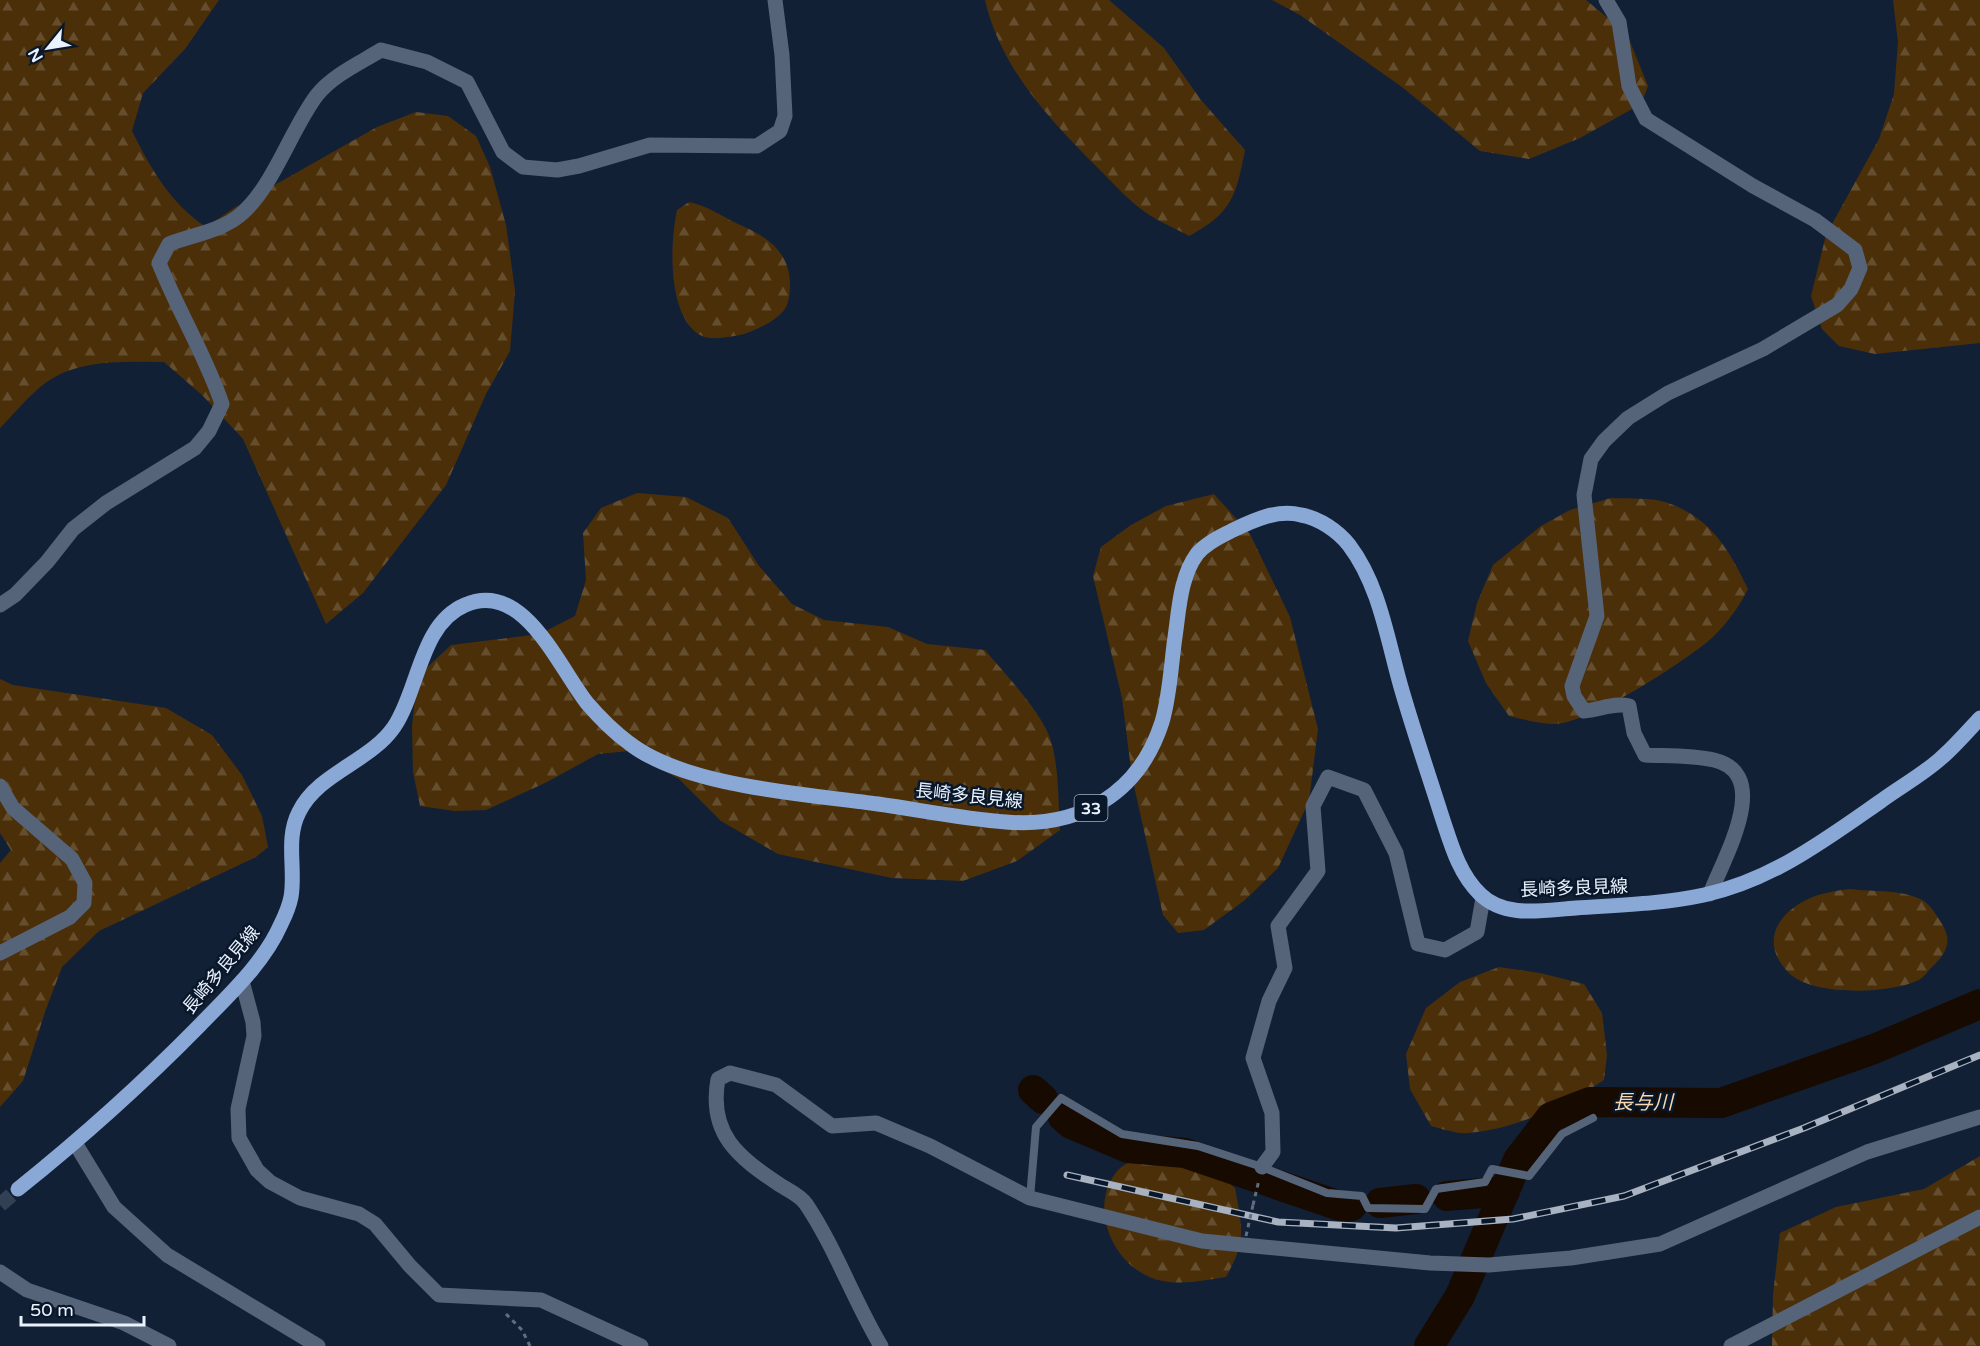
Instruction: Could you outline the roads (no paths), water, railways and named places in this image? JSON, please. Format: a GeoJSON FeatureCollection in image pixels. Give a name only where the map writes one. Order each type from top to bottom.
{"type":"FeatureCollection","features":[{"type":"Feature","properties":{"kind":"main road","name":"長崎多良見線"},"geometry":{"type":"LineString","coordinates":[[18,1189],[135,1091],[242,981],[274,938],[291,898],[291,832],[300,807],[315,790],[370,752],[392,731],[407,704],[433,634],[449,614],[468,602],[498,600],[526,615],[591,707],[630,744],[670,768],[725,781],[845,800],[1010,823],[1050,821],[1081,813],[1107,799],[1130,782],[1149,753],[1164,716],[1182,589],[1195,556],[1210,542],[1269,515],[1300,514],[1324,524],[1346,540],[1363,569],[1384,622],[1404,697],[1457,862],[1483,898],[1520,913],[1629,906],[1710,894],[1761,878],[1805,854],[1941,759],[1980,718]]}},
{"type":"Feature","properties":{"kind":"street"},"geometry":{"type":"LineString","coordinates":[[0,605],[15,595],[47,562],[73,529],[106,503],[195,448],[209,431],[222,404],[215,382],[176,305],[159,263],[169,244],[214,230],[240,215],[256,197],[318,94],[344,72],[381,50],[450,72],[467,82],[503,152],[523,167],[556,170],[568,168],[650,145],[757,146],[780,131],[785,116],[782,56],[775,0]]}},
{"type":"Feature","properties":{"kind":"street"},"geometry":{"type":"LineString","coordinates":[[1606,0],[1618,22],[1629,86],[1646,119],[1753,186],[1815,220],[1855,250],[1860,268],[1851,289],[1837,304],[1763,349],[1668,393],[1638,412],[1604,441],[1591,459],[1584,495],[1597,616],[1572,686],[1574,696],[1584,711],[1620,704],[1629,706],[1634,733],[1645,755],[1713,760],[1732,767],[1743,787],[1744,809],[1710,894]]}},
{"type":"Feature","properties":{"kind":"street"},"geometry":{"type":"LineString","coordinates":[[1262,1167],[1273,1152],[1272,1113],[1253,1058],[1269,1001],[1285,968],[1278,927],[1318,871],[1313,806],[1328,777],[1364,790],[1396,853],[1418,944],[1444,950],[1477,932],[1483,898]]}},
{"type":"Feature","properties":{"kind":"street"},"geometry":{"type":"LineString","coordinates":[[0,786],[13,808],[72,859],[85,883],[84,903],[70,917],[0,953]]}},
{"type":"Feature","properties":{"kind":"street"},"geometry":{"type":"LineString","coordinates":[[242,981],[253,1022],[254,1036],[238,1109],[239,1138],[257,1170],[270,1182],[300,1198],[359,1214],[375,1224],[410,1266],[439,1295],[541,1300],[641,1346]]}},
{"type":"Feature","properties":{"kind":"street"},"geometry":{"type":"LineString","coordinates":[[880,1346],[805,1201],[758,1170],[728,1141],[717,1121],[715,1098],[718,1079],[730,1073],[776,1085],[832,1125],[876,1123],[930,1146],[1030,1198],[1202,1241],[1430,1263],[1489,1265],[1571,1258],[1660,1244],[1868,1152],[1980,1117]]}},
{"type":"Feature","properties":{"kind":"street"},"geometry":{"type":"LineString","coordinates":[[75,1143],[114,1207],[167,1255],[318,1346]]}},
{"type":"Feature","properties":{"kind":"street"},"geometry":{"type":"LineString","coordinates":[[1731,1346],[1980,1217]]}},
{"type":"Feature","properties":{"kind":"street"},"geometry":{"type":"LineString","coordinates":[[0,1272],[27,1290],[115,1320],[169,1346]]}},
{"type":"Feature","properties":{"kind":"lane"},"geometry":{"type":"LineString","coordinates":[[1030,1198],[1036,1127],[1061,1098],[1122,1134],[1198,1146],[1262,1167],[1327,1193],[1362,1196],[1368,1208],[1425,1209],[1436,1189],[1485,1182],[1492,1169],[1529,1176],[1562,1134],[1593,1118]]}},
{"type":"Feature","properties":{"kind":"waterway","name":"長与川"},"geometry":{"type":"LineString","coordinates":[[1429,1346],[1460,1296],[1518,1160],[1551,1117],[1590,1102],[1721,1103],[1874,1049],[1980,1004]]}},
{"type":"Feature","properties":{"kind":"waterway"},"geometry":{"type":"LineString","coordinates":[[1033,1090],[1043,1099]]}},
{"type":"Feature","properties":{"kind":"waterway"},"geometry":{"type":"LineString","coordinates":[[1063,1117],[1071,1124],[1128,1148],[1185,1153],[1343,1207],[1352,1206]]}},
{"type":"Feature","properties":{"kind":"waterway"},"geometry":{"type":"LineString","coordinates":[[1447,1196],[1505,1191]]}},
{"type":"Feature","properties":{"kind":"waterway"},"geometry":{"type":"LineString","coordinates":[[1380,1203],[1416,1199]]}},
{"type":"Feature","properties":{"kind":"tunnel"},"geometry":{"type":"LineString","coordinates":[[0,1205],[18,1189]]}},
{"type":"Feature","properties":{"kind":"railway"},"geometry":{"type":"LineString","coordinates":[[1067,1175],[1278,1222],[1396,1228],[1513,1219],[1624,1196],[1804,1128],[1980,1055]]}}]}
